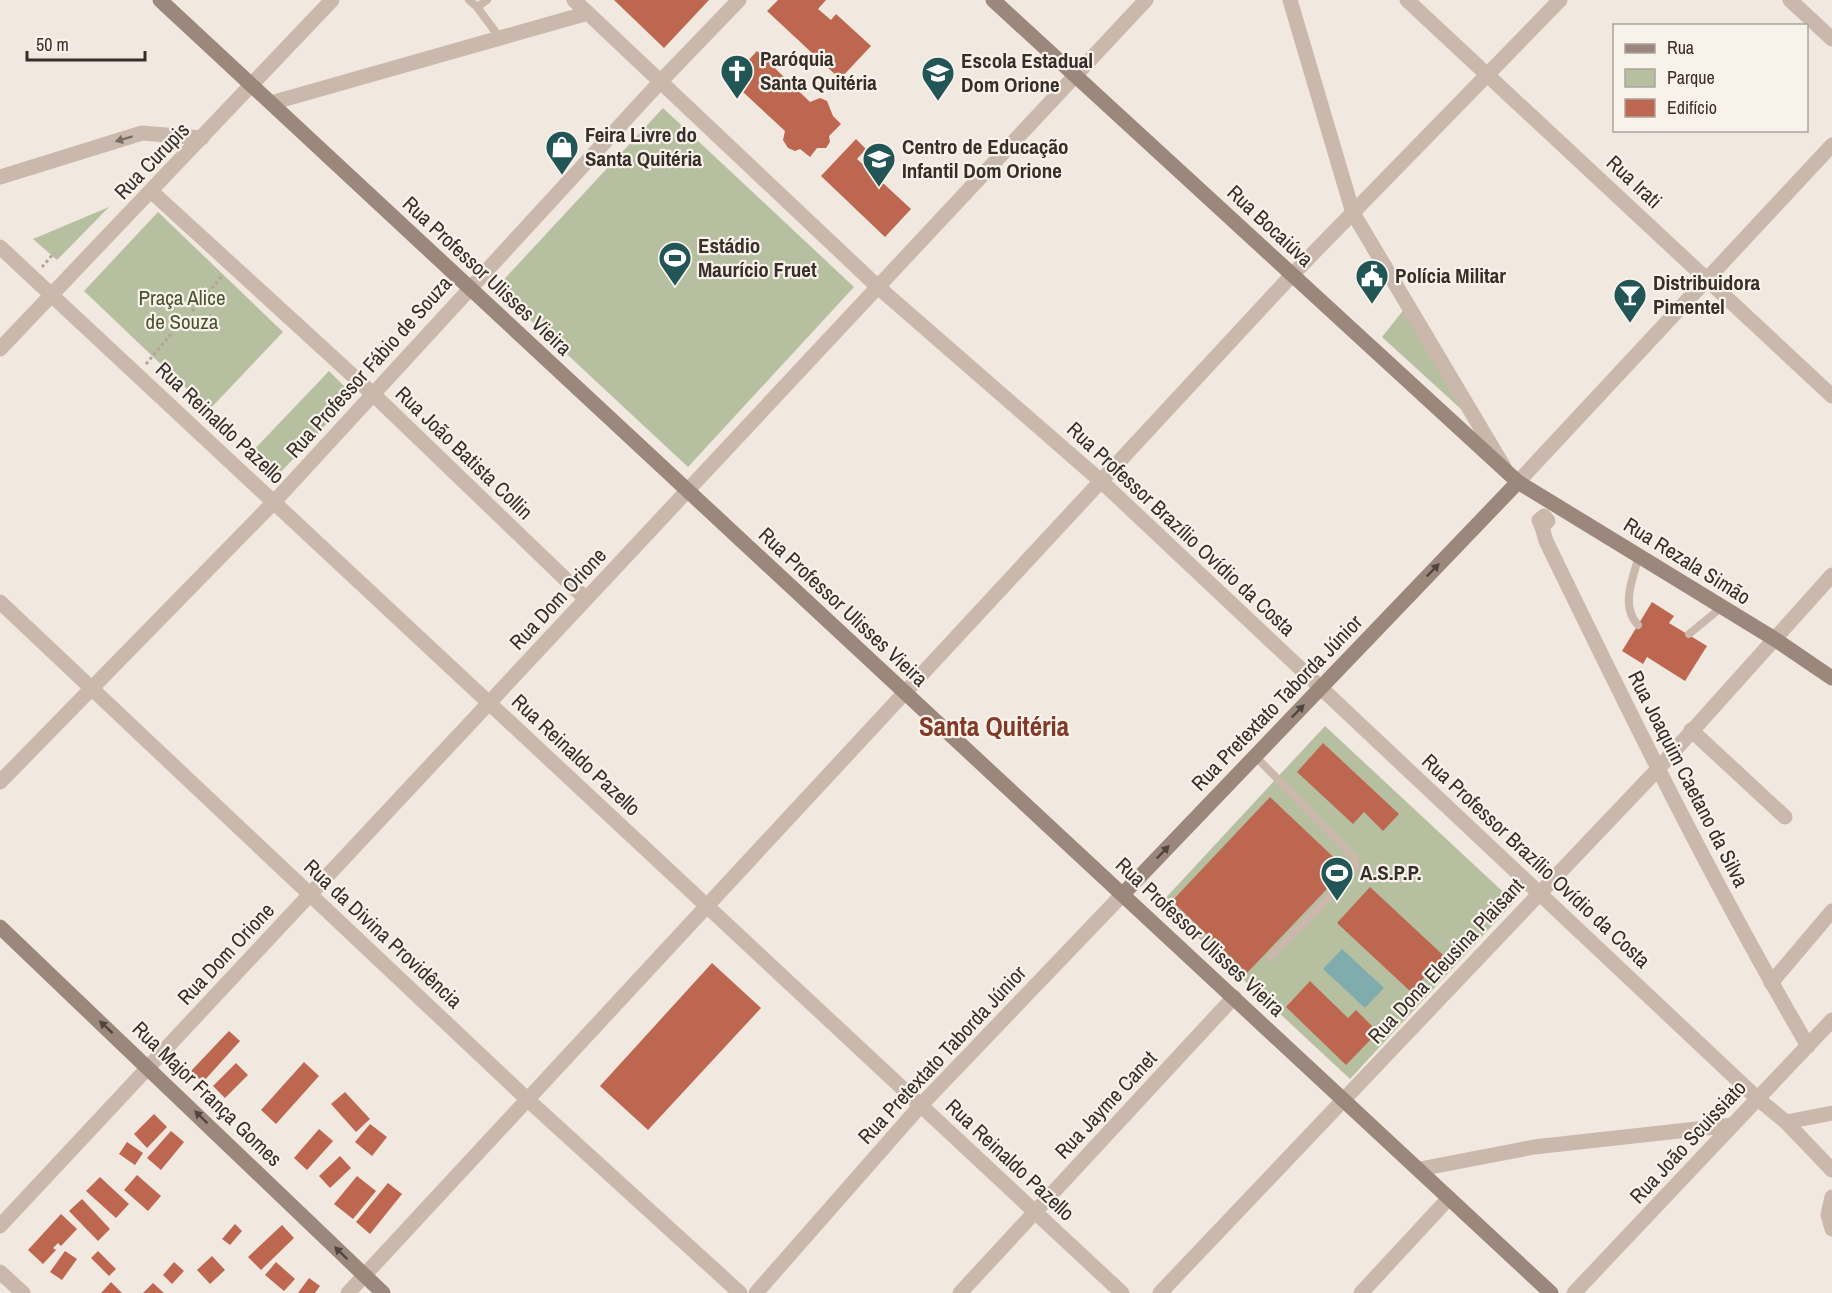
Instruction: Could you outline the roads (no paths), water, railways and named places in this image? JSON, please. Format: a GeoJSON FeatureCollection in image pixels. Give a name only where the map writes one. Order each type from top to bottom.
{"type":"FeatureCollection","features":[{"type":"Feature","properties":{"kind":"street","name":"Rua Professor Ulisses Vieira"},"geometry":{"type":"LineString","coordinates":[[160,0],[1345,1101],[1420,1168],[1551,1293]]}},
{"type":"Feature","properties":{"kind":"street","name":"Rua Curupis"},"geometry":{"type":"LineString","coordinates":[[0,350],[80,263],[152,192],[332,0]]}},
{"type":"Feature","properties":{"kind":"street","name":"Rua Professor Brazílio Ovídio da Costa"},"geometry":{"type":"LineString","coordinates":[[574,0],[878,287],[1102,482],[1758,1099],[1786,1122],[1832,1170]]}},
{"type":"Feature","properties":{"kind":"street","name":"Rua Professor Fábio de Souza"},"geometry":{"type":"LineString","coordinates":[[0,782],[274,502],[660,82],[739,0]]}},
{"type":"Feature","properties":{"kind":"street","name":"Rua Bocaiúva"},"geometry":{"type":"LineString","coordinates":[[993,0],[1512,477]]}},
{"type":"Feature","properties":{"kind":"street","name":"Rua Dom Orione"},"geometry":{"type":"LineString","coordinates":[[0,1226],[1146,0]]}},
{"type":"Feature","properties":{"kind":"street"},"geometry":{"type":"LineString","coordinates":[[1290,0],[1353,213],[1512,477]]}},
{"type":"Feature","properties":{"kind":"street","name":"Rua Irati"},"geometry":{"type":"LineString","coordinates":[[1407,0],[1832,396]]}},
{"type":"Feature","properties":{"kind":"street"},"geometry":{"type":"LineString","coordinates":[[348,1293],[1292,275],[1486,73],[1560,0]]}},
{"type":"Feature","properties":{"kind":"street"},"geometry":{"type":"LineString","coordinates":[[1790,0],[1832,39]]}},
{"type":"Feature","properties":{"kind":"street"},"geometry":{"type":"LineString","coordinates":[[271,103],[588,13]]}},
{"type":"Feature","properties":{"kind":"street"},"geometry":{"type":"LineString","coordinates":[[0,177],[142,133],[202,138]]}},
{"type":"Feature","properties":{"kind":"street","name":"Rua Pretextato Taborda Júnior"},"geometry":{"type":"LineString","coordinates":[[756,1293],[921,1105],[1320,687],[1512,477],[1707,278],[1832,145]]}},
{"type":"Feature","properties":{"kind":"street","name":"Rua João Batista Collin"},"geometry":{"type":"LineString","coordinates":[[152,192],[374,395],[586,599]]}},
{"type":"Feature","properties":{"kind":"street","name":"Rua Reinaldo Pazello"},"geometry":{"type":"LineString","coordinates":[[0,247],[1122,1293]]}},
{"type":"Feature","properties":{"kind":"street","name":"Rua Rezala Simão"},"geometry":{"type":"LineString","coordinates":[[1512,477],[1773,638],[1832,678]]}},
{"type":"Feature","properties":{"kind":"street","name":"Rua Joaquim Caetano da Silva"},"geometry":{"type":"LineString","coordinates":[[1542,527],[1546,541],[1657,770],[1771,983],[1808,1046]]}},
{"type":"Feature","properties":{"kind":"street","name":"Rua Dona Eleusina Plaisant"},"geometry":{"type":"LineString","coordinates":[[1160,1293],[1345,1101],[1539,892],[1657,770],[1832,574]]}},
{"type":"Feature","properties":{"kind":"street","name":"Rua da Divina Providência"},"geometry":{"type":"LineString","coordinates":[[0,602],[528,1100],[740,1293]]}},
{"type":"Feature","properties":{"kind":"street"},"geometry":{"type":"LineString","coordinates":[[1691,730],[1785,817]]}},
{"type":"Feature","properties":{"kind":"street"},"geometry":{"type":"LineString","coordinates":[[1771,983],[1832,911]]}},
{"type":"Feature","properties":{"kind":"street","name":"Rua Major França Gomes"},"geometry":{"type":"LineString","coordinates":[[0,927],[383,1293]]}},
{"type":"Feature","properties":{"kind":"street","name":"Rua Jayme Canet"},"geometry":{"type":"LineString","coordinates":[[960,1293],[1234,997]]}},
{"type":"Feature","properties":{"kind":"street","name":"Rua João Scuissiato"},"geometry":{"type":"LineString","coordinates":[[1574,1293],[1832,1020]]}},
{"type":"Feature","properties":{"kind":"street"},"geometry":{"type":"LineString","coordinates":[[1786,1122],[1832,1113]]}},
{"type":"Feature","properties":{"kind":"street"},"geometry":{"type":"LineString","coordinates":[[1420,1168],[1534,1147],[1733,1125]]}},
{"type":"Feature","properties":{"kind":"street"},"geometry":{"type":"LineString","coordinates":[[1832,1197],[1828,1215],[1832,1229]]}},
{"type":"Feature","properties":{"kind":"street"},"geometry":{"type":"LineString","coordinates":[[1361,1293],[1449,1198]]}},
{"type":"Feature","properties":{"kind":"street"},"geometry":{"type":"LineString","coordinates":[[0,1272],[22,1293]]}},
{"type":"Feature","properties":{"kind":"lane"},"geometry":{"type":"LineString","coordinates":[[469,0],[500,38]]}},
{"type":"Feature","properties":{"kind":"lane"},"geometry":{"type":"LineString","coordinates":[[477,7],[487,0]]}},
{"type":"Feature","properties":{"kind":"lane"},"geometry":{"type":"LineString","coordinates":[[1638,625],[1632,619],[1627,602],[1639,556]]}},
{"type":"Feature","properties":{"kind":"lane"},"geometry":{"type":"LineString","coordinates":[[1689,634],[1722,607]]}},
{"type":"Feature","properties":{"kind":"lane"},"geometry":{"type":"LineString","coordinates":[[1255,756],[1355,858],[1355,870],[1270,958]]}},
{"type":"Feature","properties":{"kind":"water"},"geometry":{"type":"Polygon","coordinates":[[[1342,949],[1384,988],[1365,1008],[1323,969],[1342,949]]]}},
{"type":"Feature","properties":{"kind":"place","name":"Paróquia Santa Quitéria"},"geometry":{"type":"Point","coordinates":[737,100]}},
{"type":"Feature","properties":{"kind":"place","name":"Escola Estadual Dom Orione"},"geometry":{"type":"Point","coordinates":[938,102]}},
{"type":"Feature","properties":{"kind":"place","name":"Feira Livre do Santa Quitéria"},"geometry":{"type":"Point","coordinates":[562,176]}},
{"type":"Feature","properties":{"kind":"place","name":"Centro de Educação Infantil Dom Orione"},"geometry":{"type":"Point","coordinates":[879,188]}},
{"type":"Feature","properties":{"kind":"place","name":"Estádio Maurício Fruet"},"geometry":{"type":"Point","coordinates":[675,287]}},
{"type":"Feature","properties":{"kind":"place","name":"Polícia Militar"},"geometry":{"type":"Point","coordinates":[1372,305]}},
{"type":"Feature","properties":{"kind":"place","name":"Distribuidora Pimentel"},"geometry":{"type":"Point","coordinates":[1630,324]}},
{"type":"Feature","properties":{"kind":"place","name":"A.S.P.P."},"geometry":{"type":"Point","coordinates":[1337,902]}},
{"type":"Feature","properties":{"kind":"district","name":"Santa Quitéria"},"geometry":{"type":"Point","coordinates":[994,727]}},
{"type":"Feature","properties":{"kind":"park label","name":"Praça Alice de Souza"},"geometry":{"type":"Point","coordinates":[182,310]}}]}
